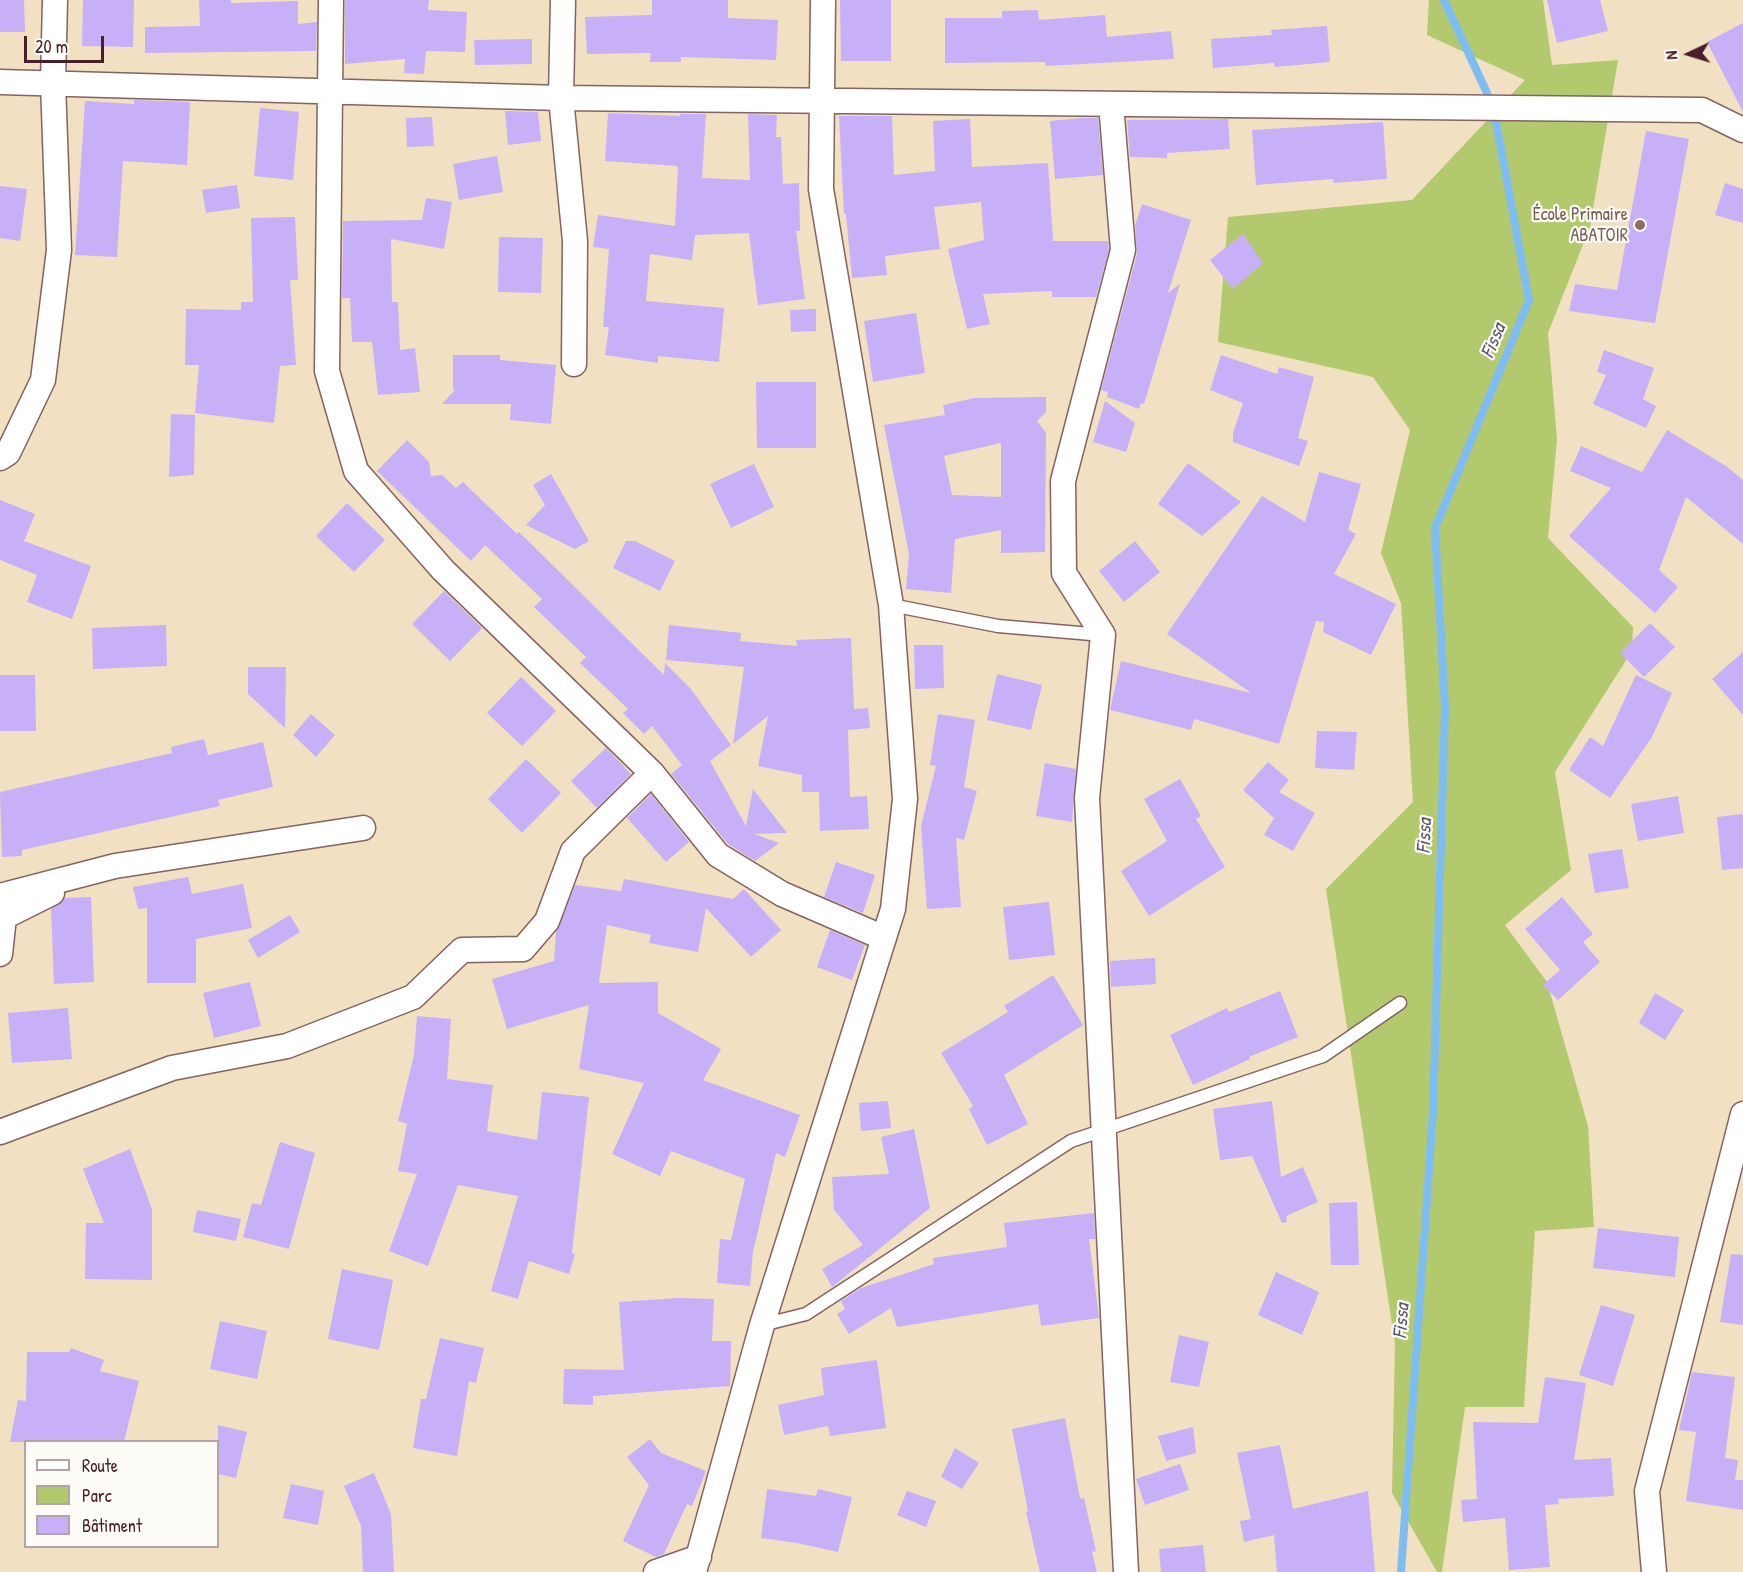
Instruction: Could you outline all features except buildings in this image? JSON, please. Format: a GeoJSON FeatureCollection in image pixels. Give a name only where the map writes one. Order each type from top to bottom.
{"type":"FeatureCollection","features":[{"type":"Feature","properties":{"kind":"street"},"geometry":{"type":"LineString","coordinates":[[0,458],[8,453],[43,380],[59,250],[53,83],[55,0]]}},
{"type":"Feature","properties":{"kind":"street"},"geometry":{"type":"LineString","coordinates":[[331,0],[328,93],[327,371],[356,471],[443,570],[652,773],[718,855],[782,894],[884,938]]}},
{"type":"Feature","properties":{"kind":"street"},"geometry":{"type":"LineString","coordinates":[[563,0],[561,98],[575,241],[574,364]]}},
{"type":"Feature","properties":{"kind":"street"},"geometry":{"type":"LineString","coordinates":[[656,1572],[697,1564],[762,1325],[893,909],[905,799],[891,605],[821,189],[823,0]]}},
{"type":"Feature","properties":{"kind":"street"},"geometry":{"type":"LineString","coordinates":[[0,82],[561,98],[822,98],[1111,104],[1702,110],[1743,130]]}},
{"type":"Feature","properties":{"kind":"street"},"geometry":{"type":"LineString","coordinates":[[1111,104],[1123,250],[1063,481],[1064,573],[1104,636],[1087,798],[1126,1572]]}},
{"type":"Feature","properties":{"kind":"street"},"geometry":{"type":"LineString","coordinates":[[0,1132],[172,1068],[287,1046],[413,997],[462,950],[523,949],[547,921],[573,851],[652,773]]}},
{"type":"Feature","properties":{"kind":"street"},"geometry":{"type":"LineString","coordinates":[[0,896],[115,866],[363,828]]}},
{"type":"Feature","properties":{"kind":"street"},"geometry":{"type":"LineString","coordinates":[[0,954],[4,917],[91,873]]}},
{"type":"Feature","properties":{"kind":"street"},"geometry":{"type":"LineString","coordinates":[[1654,1572],[1647,1491],[1743,1114]]}},
{"type":"Feature","properties":{"kind":"lane"},"geometry":{"type":"LineString","coordinates":[[891,605],[998,626],[1104,636]]}},
{"type":"Feature","properties":{"kind":"lane"},"geometry":{"type":"LineString","coordinates":[[762,1325],[806,1314],[1071,1141],[1323,1056],[1400,1003]]}},
{"type":"Feature","properties":{"kind":"green space"},"geometry":{"type":"Polygon","coordinates":[[[1429,0],[1543,0],[1552,65],[1618,60],[1590,227],[1548,333],[1557,439],[1548,538],[1633,627],[1632,651],[1555,772],[1571,870],[1505,925],[1547,982],[1588,1126],[1594,1227],[1535,1231],[1524,1407],[1465,1407],[1442,1572],[1437,1572],[1392,1493],[1395,1344],[1326,889],[1413,802],[1401,603],[1381,553],[1410,430],[1373,377],[1218,342],[1228,217],[1412,200],[1525,80],[1427,35],[1429,0]]]}},
{"type":"Feature","properties":{"kind":"waterway","name":"Fissa"},"geometry":{"type":"LineString","coordinates":[[1444,0],[1487,93]]}},
{"type":"Feature","properties":{"kind":"waterway","name":"Fissa"},"geometry":{"type":"LineString","coordinates":[[1401,1572],[1433,1112],[1445,708],[1435,528],[1529,300],[1496,122]]}},
{"type":"Feature","properties":{"kind":"place","name":"École Primaire ABATOIR"},"geometry":{"type":"Point","coordinates":[1640,225]}}]}
